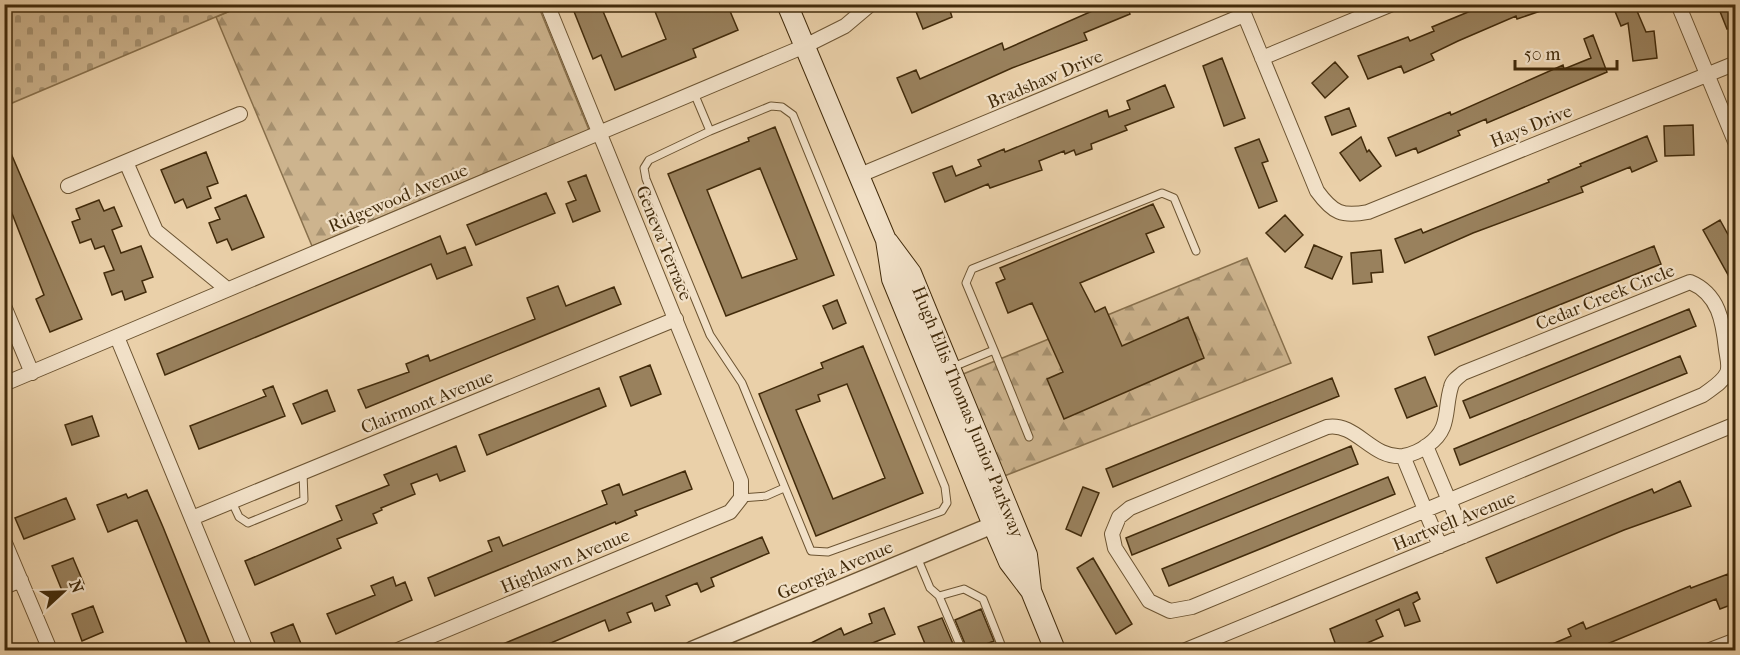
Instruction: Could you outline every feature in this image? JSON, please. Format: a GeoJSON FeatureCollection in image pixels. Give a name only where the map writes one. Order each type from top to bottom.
{"type":"FeatureCollection","features":[{"type":"Feature","properties":{"kind":"main road","name":"Hugh Ellis Thomas Junior Parkway"},"geometry":{"type":"LineString","coordinates":[[787,4],[886,240],[892,279],[993,525],[1009,562],[1031,591],[1055,651]]}},
{"type":"Feature","properties":{"kind":"main road","name":"Hugh Ellis Thomas Junior Parkway"},"geometry":{"type":"LineString","coordinates":[[886,240],[911,273],[1027,555],[1031,591]]}},
{"type":"Feature","properties":{"kind":"street","name":"Geneva Terrace"},"geometry":{"type":"LineString","coordinates":[[547,4],[741,481],[741,498]]}},
{"type":"Feature","properties":{"kind":"street","name":"Ridgewood Avenue"},"geometry":{"type":"LineString","coordinates":[[4,384],[805,46],[845,26],[871,4]]}},
{"type":"Feature","properties":{"kind":"street"},"geometry":{"type":"LineString","coordinates":[[1242,10],[1262,58],[1392,4]]}},
{"type":"Feature","properties":{"kind":"street"},"geometry":{"type":"LineString","coordinates":[[1678,4],[1736,144]]}},
{"type":"Feature","properties":{"kind":"street","name":"Bradshaw Drive"},"geometry":{"type":"LineString","coordinates":[[860,175],[1242,10]]}},
{"type":"Feature","properties":{"kind":"street","name":"Hays Drive"},"geometry":{"type":"LineString","coordinates":[[1262,58],[1317,191],[1326,203],[1339,213],[1349,215],[1368,212],[1736,63]]}},
{"type":"Feature","properties":{"kind":"street"},"geometry":{"type":"LineString","coordinates":[[68,186],[240,114]]}},
{"type":"Feature","properties":{"kind":"street"},"geometry":{"type":"LineString","coordinates":[[126,162],[156,231],[227,289]]}},
{"type":"Feature","properties":{"kind":"street","name":"Cedar Creek Circle"},"geometry":{"type":"LineString","coordinates":[[1690,282],[1701,286],[1712,299],[1722,318],[1729,370],[1721,382],[1703,395],[1192,607],[1170,611],[1149,601],[1115,548],[1112,534],[1119,517],[1130,508],[1327,427],[1347,427],[1373,448],[1403,456],[1426,447],[1445,429],[1451,384],[1462,373],[1690,282]]}},
{"type":"Feature","properties":{"kind":"street"},"geometry":{"type":"LineString","coordinates":[[4,306],[32,373]]}},
{"type":"Feature","properties":{"kind":"street","name":"Clairmont Avenue"},"geometry":{"type":"LineString","coordinates":[[192,519],[676,319]]}},
{"type":"Feature","properties":{"kind":"street"},"geometry":{"type":"LineString","coordinates":[[117,337],[246,651]]}},
{"type":"Feature","properties":{"kind":"street","name":"Hartwell Avenue"},"geometry":{"type":"LineString","coordinates":[[1186,651],[1736,424]]}},
{"type":"Feature","properties":{"kind":"street"},"geometry":{"type":"LineString","coordinates":[[1426,447],[1464,536]]}},
{"type":"Feature","properties":{"kind":"street"},"geometry":{"type":"LineString","coordinates":[[1403,456],[1440,546]]}},
{"type":"Feature","properties":{"kind":"street","name":"Highlawn Avenue"},"geometry":{"type":"LineString","coordinates":[[398,651],[730,512],[741,498]]}},
{"type":"Feature","properties":{"kind":"street","name":"Georgia Avenue"},"geometry":{"type":"LineString","coordinates":[[692,651],[993,525]]}},
{"type":"Feature","properties":{"kind":"street"},"geometry":{"type":"LineString","coordinates":[[5,543],[50,651]]}},
{"type":"Feature","properties":{"kind":"street"},"geometry":{"type":"LineString","coordinates":[[4,587],[21,580]]}},
{"type":"Feature","properties":{"kind":"street"},"geometry":{"type":"LineString","coordinates":[[1710,651],[1736,640]]}},
{"type":"Feature","properties":{"kind":"lane"},"geometry":{"type":"LineString","coordinates":[[694,93],[710,132]]}},
{"type":"Feature","properties":{"kind":"lane"},"geometry":{"type":"LineString","coordinates":[[771,106],[782,107],[793,115],[945,487],[947,503],[942,511],[884,534],[828,552],[811,551],[742,383],[710,335],[644,168],[649,160],[660,153],[710,132],[771,106]]}},
{"type":"Feature","properties":{"kind":"lane"},"geometry":{"type":"LineString","coordinates":[[1029,437],[966,283],[972,269],[1162,193],[1174,198],[1196,251]]}},
{"type":"Feature","properties":{"kind":"lane"},"geometry":{"type":"LineString","coordinates":[[950,368],[994,350]]}},
{"type":"Feature","properties":{"kind":"lane"},"geometry":{"type":"LineString","coordinates":[[232,502],[239,517],[248,523],[300,503],[306,495],[303,473]]}},
{"type":"Feature","properties":{"kind":"lane"},"geometry":{"type":"LineString","coordinates":[[741,498],[766,496],[784,488]]}},
{"type":"Feature","properties":{"kind":"lane"},"geometry":{"type":"LineString","coordinates":[[917,557],[930,588],[939,596],[962,651]]}},
{"type":"Feature","properties":{"kind":"lane"},"geometry":{"type":"LineString","coordinates":[[939,596],[964,589],[983,599],[1002,647],[1000,651]]}},
{"type":"Feature","properties":{"kind":"green space"},"geometry":{"type":"Polygon","coordinates":[[[5,4],[244,4],[244,5],[5,106],[5,4]]]}},
{"type":"Feature","properties":{"kind":"green space"},"geometry":{"type":"Polygon","coordinates":[[[244,5],[538,5],[589,130],[312,246],[216,17],[244,5]]]}},
{"type":"Feature","properties":{"kind":"green space"},"geometry":{"type":"Polygon","coordinates":[[[1247,258],[1291,363],[989,482],[951,379],[1247,258]]]}},
{"type":"Feature","properties":{"kind":"building"},"geometry":{"type":"Polygon","coordinates":[[[571,4],[600,4],[622,57],[666,39],[652,4],[727,4],[738,30],[693,49],[696,57],[615,90],[601,55],[593,59],[571,4]]]}},
{"type":"Feature","properties":{"kind":"building"},"geometry":{"type":"Polygon","coordinates":[[[913,4],[948,4],[952,17],[923,29],[913,4]]]}},
{"type":"Feature","properties":{"kind":"building"},"geometry":{"type":"Polygon","coordinates":[[[1108,4],[1126,4],[1130,14],[1084,33],[1087,40],[1012,68],[912,113],[897,78],[916,70],[920,79],[1002,43],[1004,50],[1108,4]]]}},
{"type":"Feature","properties":{"kind":"building"},"geometry":{"type":"Polygon","coordinates":[[[1497,4],[1555,6],[1517,19],[1516,16],[1458,41],[1431,54],[1434,60],[1404,73],[1401,66],[1368,79],[1358,56],[1408,37],[1410,41],[1434,31],[1432,27],[1485,5],[1487,9],[1497,4]]]}},
{"type":"Feature","properties":{"kind":"building"},"geometry":{"type":"Polygon","coordinates":[[[1612,4],[1634,4],[1646,32],[1654,31],[1657,58],[1633,61],[1628,23],[1621,26],[1612,4]]]}},
{"type":"Feature","properties":{"kind":"building"},"geometry":{"type":"Polygon","coordinates":[[[1717,4],[1736,4],[1736,25],[1727,29],[1717,4]]]}},
{"type":"Feature","properties":{"kind":"building"},"geometry":{"type":"Polygon","coordinates":[[[1593,35],[1607,72],[1487,123],[1486,119],[1458,131],[1460,135],[1418,153],[1416,148],[1396,156],[1388,138],[1450,112],[1451,115],[1563,65],[1564,69],[1591,58],[1584,39],[1593,35]]]}},
{"type":"Feature","properties":{"kind":"building"},"geometry":{"type":"Polygon","coordinates":[[[1222,58],[1245,118],[1224,126],[1203,66],[1222,58]]]}},
{"type":"Feature","properties":{"kind":"building"},"geometry":{"type":"Polygon","coordinates":[[[1335,62],[1348,77],[1325,98],[1312,83],[1335,62]]]}},
{"type":"Feature","properties":{"kind":"building"},"geometry":{"type":"Polygon","coordinates":[[[1165,85],[1174,107],[1125,126],[1127,130],[1091,144],[1092,149],[1076,155],[1074,150],[1065,154],[1064,151],[1039,161],[1042,170],[990,188],[988,184],[945,202],[933,173],[952,166],[956,176],[981,166],[978,160],[1004,149],[1005,152],[1107,110],[1109,117],[1130,109],[1127,101],[1165,85]]]}},
{"type":"Feature","properties":{"kind":"building"},"geometry":{"type":"Polygon","coordinates":[[[1349,108],[1356,126],[1332,135],[1325,117],[1349,108]]]}},
{"type":"Feature","properties":{"kind":"building"},"geometry":{"type":"Polygon","coordinates":[[[1693,125],[1694,155],[1665,156],[1664,126],[1693,125]]]}},
{"type":"Feature","properties":{"kind":"building"},"geometry":{"type":"Polygon","coordinates":[[[775,127],[834,275],[726,316],[668,174],[749,141],[748,138],[775,127]],[[760,168],[707,190],[742,278],[797,259],[760,168]]]}},
{"type":"Feature","properties":{"kind":"building"},"geometry":{"type":"Polygon","coordinates":[[[1647,136],[1657,161],[1632,172],[1630,167],[1581,187],[1583,192],[1473,233],[1405,263],[1395,239],[1421,229],[1423,233],[1549,182],[1548,180],[1581,166],[1580,164],[1647,136]]]}},
{"type":"Feature","properties":{"kind":"building"},"geometry":{"type":"Polygon","coordinates":[[[4,137],[82,319],[50,332],[36,299],[44,295],[4,193],[4,137]]]}},
{"type":"Feature","properties":{"kind":"building"},"geometry":{"type":"Polygon","coordinates":[[[1361,137],[1367,152],[1369,150],[1381,166],[1360,181],[1340,153],[1361,137]]]}},
{"type":"Feature","properties":{"kind":"building"},"geometry":{"type":"Polygon","coordinates":[[[1259,139],[1268,161],[1262,163],[1277,201],[1259,208],[1235,148],[1259,139]]]}},
{"type":"Feature","properties":{"kind":"building"},"geometry":{"type":"Polygon","coordinates":[[[206,152],[218,183],[207,187],[211,198],[187,208],[183,199],[175,203],[161,170],[206,152]]]}},
{"type":"Feature","properties":{"kind":"building"},"geometry":{"type":"Polygon","coordinates":[[[586,175],[600,211],[573,222],[566,204],[576,200],[568,182],[586,175]]]}},
{"type":"Feature","properties":{"kind":"building"},"geometry":{"type":"Polygon","coordinates":[[[546,193],[555,213],[476,245],[467,225],[546,193]]]}},
{"type":"Feature","properties":{"kind":"building"},"geometry":{"type":"Polygon","coordinates":[[[246,195],[264,237],[232,250],[227,239],[217,243],[209,223],[220,219],[215,208],[246,195]]]}},
{"type":"Feature","properties":{"kind":"building"},"geometry":{"type":"Polygon","coordinates":[[[99,200],[104,211],[114,207],[122,226],[112,230],[121,253],[141,246],[153,277],[142,281],[146,292],[125,300],[122,291],[112,295],[104,273],[114,270],[104,246],[95,249],[91,239],[80,243],[72,222],[80,219],[76,209],[99,200]]]}},
{"type":"Feature","properties":{"kind":"building"},"geometry":{"type":"Polygon","coordinates":[[[1153,204],[1164,227],[1146,234],[1154,252],[1080,283],[1095,312],[1105,307],[1122,346],[1188,317],[1204,358],[1064,419],[1047,379],[1063,372],[1032,303],[1008,313],[996,283],[1005,279],[1000,268],[1153,204]]]}},
{"type":"Feature","properties":{"kind":"building"},"geometry":{"type":"Polygon","coordinates":[[[1285,215],[1303,235],[1285,252],[1266,233],[1285,215]]]}},
{"type":"Feature","properties":{"kind":"building"},"geometry":{"type":"Polygon","coordinates":[[[1720,220],[1736,249],[1736,289],[1703,230],[1720,220]]]}},
{"type":"Feature","properties":{"kind":"building"},"geometry":{"type":"Polygon","coordinates":[[[440,236],[447,254],[465,247],[472,265],[437,279],[431,264],[165,375],[157,354],[440,236]]]}},
{"type":"Feature","properties":{"kind":"building"},"geometry":{"type":"Polygon","coordinates":[[[1314,245],[1342,257],[1332,279],[1305,267],[1314,245]]]}},
{"type":"Feature","properties":{"kind":"building"},"geometry":{"type":"Polygon","coordinates":[[[1654,246],[1661,264],[1435,355],[1428,337],[1654,246]]]}},
{"type":"Feature","properties":{"kind":"building"},"geometry":{"type":"Polygon","coordinates":[[[1381,250],[1383,272],[1371,273],[1372,282],[1353,284],[1351,253],[1381,250]]]}},
{"type":"Feature","properties":{"kind":"building"},"geometry":{"type":"Polygon","coordinates":[[[558,286],[566,306],[614,287],[621,304],[366,408],[358,390],[409,372],[406,364],[428,355],[430,361],[535,319],[527,298],[558,286]]]}},
{"type":"Feature","properties":{"kind":"building"},"geometry":{"type":"Polygon","coordinates":[[[837,300],[846,323],[833,329],[823,306],[837,300]]]}},
{"type":"Feature","properties":{"kind":"building"},"geometry":{"type":"Polygon","coordinates":[[[1689,309],[1696,326],[1470,418],[1463,401],[1689,309]]]}},
{"type":"Feature","properties":{"kind":"building"},"geometry":{"type":"Polygon","coordinates":[[[863,346],[923,493],[816,536],[759,394],[823,368],[821,363],[863,346]],[[847,384],[818,395],[820,401],[796,410],[833,499],[885,478],[847,384]]]}},
{"type":"Feature","properties":{"kind":"building"},"geometry":{"type":"Polygon","coordinates":[[[1680,356],[1687,373],[1460,465],[1454,449],[1680,356]]]}},
{"type":"Feature","properties":{"kind":"building"},"geometry":{"type":"Polygon","coordinates":[[[650,365],[661,394],[631,406],[620,377],[650,365]]]}},
{"type":"Feature","properties":{"kind":"building"},"geometry":{"type":"Polygon","coordinates":[[[1425,377],[1437,406],[1407,418],[1395,389],[1425,377]]]}},
{"type":"Feature","properties":{"kind":"building"},"geometry":{"type":"Polygon","coordinates":[[[1332,378],[1339,396],[1113,487],[1106,469],[1332,378]]]}},
{"type":"Feature","properties":{"kind":"building"},"geometry":{"type":"Polygon","coordinates":[[[273,386],[285,416],[199,449],[190,426],[266,396],[263,390],[273,386]]]}},
{"type":"Feature","properties":{"kind":"building"},"geometry":{"type":"Polygon","coordinates":[[[599,388],[606,406],[487,455],[479,435],[599,388]]]}},
{"type":"Feature","properties":{"kind":"building"},"geometry":{"type":"Polygon","coordinates":[[[327,390],[335,411],[302,424],[293,404],[327,390]]]}},
{"type":"Feature","properties":{"kind":"building"},"geometry":{"type":"Polygon","coordinates":[[[92,416],[99,436],[72,445],[65,425],[92,416]]]}},
{"type":"Feature","properties":{"kind":"building"},"geometry":{"type":"Polygon","coordinates":[[[456,446],[465,471],[440,481],[437,474],[411,484],[415,494],[381,508],[382,510],[373,514],[377,523],[337,539],[341,548],[255,585],[245,561],[342,520],[336,506],[389,485],[384,475],[456,446]]]}},
{"type":"Feature","properties":{"kind":"building"},"geometry":{"type":"Polygon","coordinates":[[[1351,446],[1358,464],[1132,555],[1126,538],[1351,446]]]}},
{"type":"Feature","properties":{"kind":"building"},"geometry":{"type":"Polygon","coordinates":[[[685,471],[692,489],[635,511],[637,515],[616,524],[615,522],[435,596],[428,578],[492,551],[488,541],[499,537],[503,546],[607,504],[602,491],[619,484],[623,495],[685,471]]]}},
{"type":"Feature","properties":{"kind":"building"},"geometry":{"type":"Polygon","coordinates":[[[1388,477],[1395,494],[1169,586],[1162,569],[1388,477]]]}},
{"type":"Feature","properties":{"kind":"building"},"geometry":{"type":"Polygon","coordinates":[[[1680,481],[1691,506],[1624,530],[1497,583],[1486,558],[1652,489],[1654,493],[1680,481]]]}},
{"type":"Feature","properties":{"kind":"building"},"geometry":{"type":"Polygon","coordinates":[[[1083,487],[1099,493],[1081,536],[1066,529],[1083,487]]]}},
{"type":"Feature","properties":{"kind":"building"},"geometry":{"type":"Polygon","coordinates":[[[147,490],[213,651],[190,651],[137,520],[108,532],[97,505],[126,494],[128,498],[147,490]]]}},
{"type":"Feature","properties":{"kind":"building"},"geometry":{"type":"Polygon","coordinates":[[[66,498],[75,519],[24,539],[15,518],[66,498]]]}},
{"type":"Feature","properties":{"kind":"building"},"geometry":{"type":"Polygon","coordinates":[[[762,537],[769,553],[711,578],[714,586],[701,592],[697,583],[666,596],[670,605],[655,611],[652,603],[627,613],[631,622],[609,631],[605,620],[532,651],[486,651],[762,537]]]}},
{"type":"Feature","properties":{"kind":"building"},"geometry":{"type":"Polygon","coordinates":[[[73,558],[84,584],[63,593],[52,566],[73,558]]]}},
{"type":"Feature","properties":{"kind":"building"},"geometry":{"type":"Polygon","coordinates":[[[1093,558],[1132,624],[1116,634],[1077,568],[1093,558]]]}},
{"type":"Feature","properties":{"kind":"building"},"geometry":{"type":"Polygon","coordinates":[[[1728,574],[1736,594],[1736,603],[1720,609],[1716,599],[1590,651],[1536,651],[1571,636],[1568,629],[1583,622],[1586,629],[1690,586],[1691,588],[1728,574]]]}},
{"type":"Feature","properties":{"kind":"building"},"geometry":{"type":"Polygon","coordinates":[[[393,577],[396,586],[405,582],[412,600],[336,634],[327,614],[375,595],[371,586],[393,577]]]}},
{"type":"Feature","properties":{"kind":"building"},"geometry":{"type":"Polygon","coordinates":[[[1417,592],[1420,599],[1413,603],[1420,621],[1405,626],[1399,609],[1376,620],[1383,636],[1356,648],[1357,651],[1338,651],[1330,629],[1417,592]]]}},
{"type":"Feature","properties":{"kind":"building"},"geometry":{"type":"Polygon","coordinates":[[[93,606],[103,632],[82,641],[72,614],[93,606]]]}},
{"type":"Feature","properties":{"kind":"building"},"geometry":{"type":"Polygon","coordinates":[[[884,608],[895,634],[860,648],[861,651],[795,651],[841,628],[844,635],[872,623],[869,614],[884,608]]]}},
{"type":"Feature","properties":{"kind":"building"},"geometry":{"type":"Polygon","coordinates":[[[981,609],[994,641],[968,651],[955,620],[981,609]]]}},
{"type":"Feature","properties":{"kind":"building"},"geometry":{"type":"Polygon","coordinates":[[[942,618],[956,651],[928,651],[918,627],[942,618]]]}},
{"type":"Feature","properties":{"kind":"building"},"geometry":{"type":"Polygon","coordinates":[[[293,624],[302,646],[291,651],[278,651],[271,633],[293,624]]]}}]}
